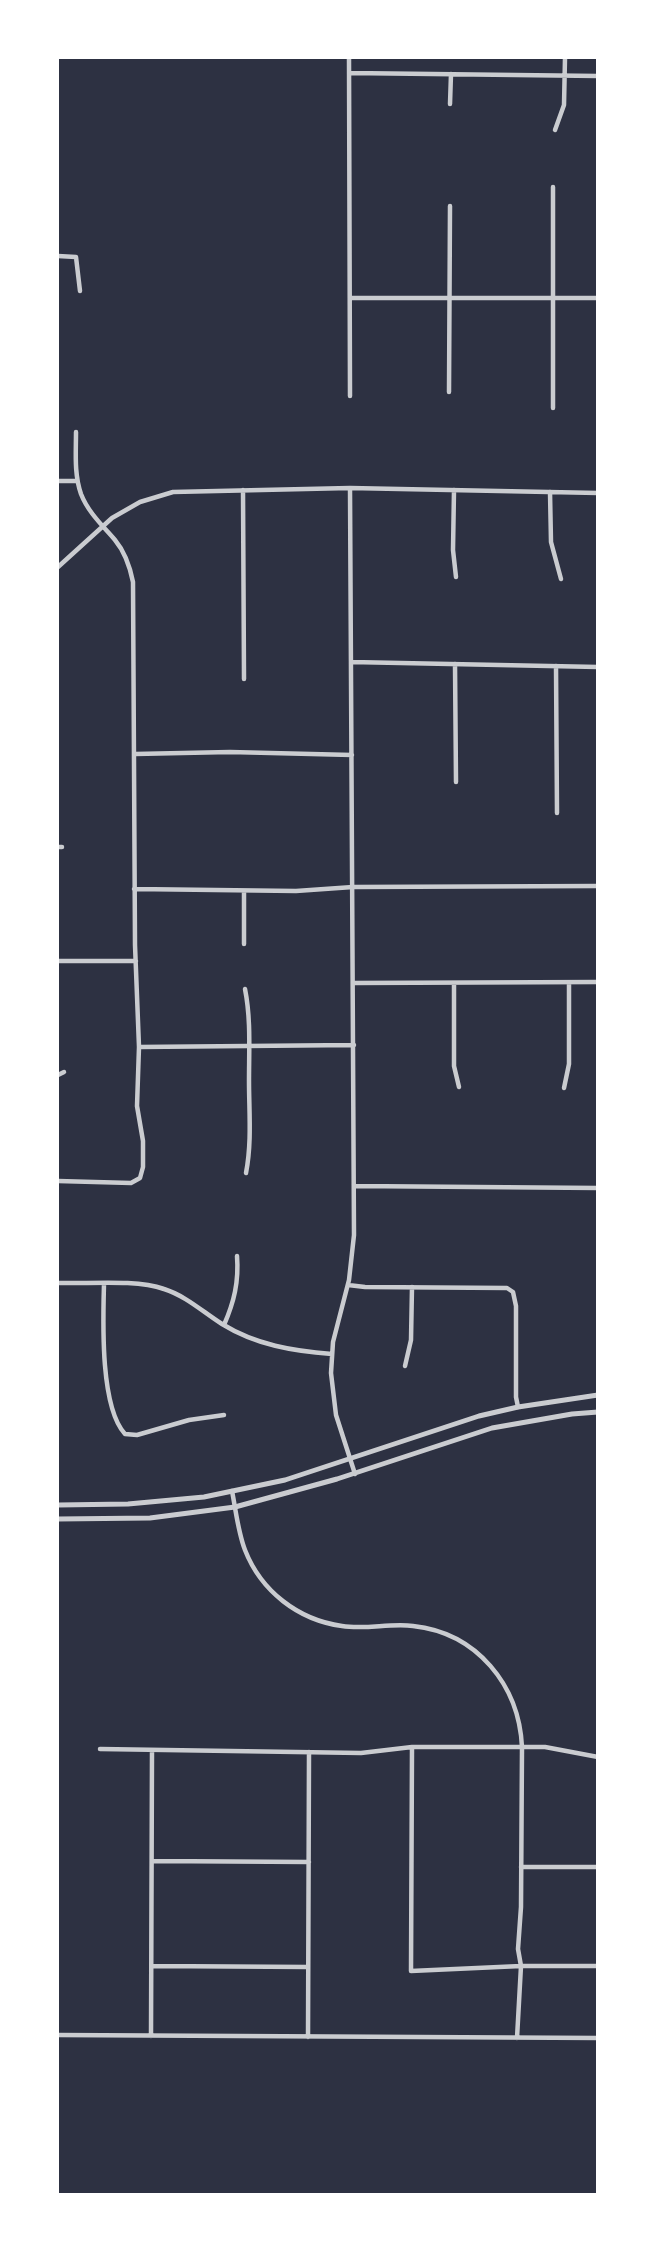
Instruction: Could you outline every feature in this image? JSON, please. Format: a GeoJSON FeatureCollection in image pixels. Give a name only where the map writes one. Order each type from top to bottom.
{"type":"FeatureCollection","features":[{"type":"Feature","properties":{"kind":"street"},"geometry":{"type":"LineString","coordinates":[[349,58],[350,396]]}},
{"type":"Feature","properties":{"kind":"street"},"geometry":{"type":"LineString","coordinates":[[555,130],[564,106],[566,58]]}},
{"type":"Feature","properties":{"kind":"street"},"geometry":{"type":"LineString","coordinates":[[349,73],[598,76]]}},
{"type":"Feature","properties":{"kind":"street"},"geometry":{"type":"LineString","coordinates":[[450,104],[451,74]]}},
{"type":"Feature","properties":{"kind":"street"},"geometry":{"type":"LineString","coordinates":[[553,187],[553,408]]}},
{"type":"Feature","properties":{"kind":"street"},"geometry":{"type":"LineString","coordinates":[[449,392],[450,206]]}},
{"type":"Feature","properties":{"kind":"street"},"geometry":{"type":"LineString","coordinates":[[58,256],[76,257],[80,291]]}},
{"type":"Feature","properties":{"kind":"street"},"geometry":{"type":"LineString","coordinates":[[350,298],[598,298]]}},
{"type":"Feature","properties":{"kind":"street"},"geometry":{"type":"LineString","coordinates":[[58,1181],[131,1183],[140,1178],[143,1167],[143,1141],[138,1106],[139,1047],[134,889],[133,582],[128,562],[121,549],[87,507],[77,481],[76,432]]}},
{"type":"Feature","properties":{"kind":"street"},"geometry":{"type":"LineString","coordinates":[[58,481],[77,481]]}},
{"type":"Feature","properties":{"kind":"street"},"geometry":{"type":"LineString","coordinates":[[58,567],[102,526],[127,508],[156,496],[185,490],[350,488],[598,493]]}},
{"type":"Feature","properties":{"kind":"street"},"geometry":{"type":"LineString","coordinates":[[350,488],[354,1242],[348,1284],[336,1324],[332,1354],[332,1394],[336,1415],[355,1474]]}},
{"type":"Feature","properties":{"kind":"street"},"geometry":{"type":"LineString","coordinates":[[243,490],[244,679]]}},
{"type":"Feature","properties":{"kind":"street"},"geometry":{"type":"LineString","coordinates":[[454,490],[453,550],[456,577]]}},
{"type":"Feature","properties":{"kind":"street"},"geometry":{"type":"LineString","coordinates":[[550,492],[551,542],[561,579]]}},
{"type":"Feature","properties":{"kind":"street"},"geometry":{"type":"LineString","coordinates":[[351,662],[598,667]]}},
{"type":"Feature","properties":{"kind":"street"},"geometry":{"type":"LineString","coordinates":[[455,664],[456,782]]}},
{"type":"Feature","properties":{"kind":"street"},"geometry":{"type":"LineString","coordinates":[[556,666],[557,813]]}},
{"type":"Feature","properties":{"kind":"street"},"geometry":{"type":"LineString","coordinates":[[135,754],[230,752],[352,755]]}},
{"type":"Feature","properties":{"kind":"street"},"geometry":{"type":"LineString","coordinates":[[134,889],[296,892],[352,887],[598,886]]}},
{"type":"Feature","properties":{"kind":"street"},"geometry":{"type":"LineString","coordinates":[[244,891],[244,944]]}},
{"type":"Feature","properties":{"kind":"street"},"geometry":{"type":"LineString","coordinates":[[58,962],[136,961]]}},
{"type":"Feature","properties":{"kind":"street"},"geometry":{"type":"LineString","coordinates":[[564,1088],[569,1064],[569,982]]}},
{"type":"Feature","properties":{"kind":"street"},"geometry":{"type":"LineString","coordinates":[[353,984],[598,982]]}},
{"type":"Feature","properties":{"kind":"street"},"geometry":{"type":"LineString","coordinates":[[454,983],[454,1066],[459,1087]]}},
{"type":"Feature","properties":{"kind":"street"},"geometry":{"type":"LineString","coordinates":[[245,988],[248,1005],[250,1154],[246,1172]]}},
{"type":"Feature","properties":{"kind":"street"},"geometry":{"type":"LineString","coordinates":[[139,1047],[354,1045]]}},
{"type":"Feature","properties":{"kind":"street"},"geometry":{"type":"LineString","coordinates":[[58,1075],[64,1072]]}},
{"type":"Feature","properties":{"kind":"street"},"geometry":{"type":"LineString","coordinates":[[354,1186],[598,1188]]}},
{"type":"Feature","properties":{"kind":"street"},"geometry":{"type":"LineString","coordinates":[[224,1325],[237,1287],[238,1256]]}},
{"type":"Feature","properties":{"kind":"street"},"geometry":{"type":"LineString","coordinates":[[58,1283],[140,1284],[164,1289],[191,1302],[224,1325],[246,1336],[280,1347],[332,1354]]}},
{"type":"Feature","properties":{"kind":"street"},"geometry":{"type":"LineString","coordinates":[[104,1284],[103,1320],[108,1387],[118,1427],[125,1434],[137,1435],[189,1420],[224,1415]]}},
{"type":"Feature","properties":{"kind":"street"},"geometry":{"type":"LineString","coordinates":[[348,1284],[365,1287],[502,1287],[513,1292],[516,1306],[516,1397],[518,1406]]}},
{"type":"Feature","properties":{"kind":"street"},"geometry":{"type":"LineString","coordinates":[[405,1366],[411,1340],[412,1287]]}},
{"type":"Feature","properties":{"kind":"street"},"geometry":{"type":"LineString","coordinates":[[58,1505],[88,1506],[174,1501],[232,1491],[285,1480],[442,1427],[518,1406],[598,1395]]}},
{"type":"Feature","properties":{"kind":"street"},"geometry":{"type":"LineString","coordinates":[[58,1519],[150,1518],[235,1507],[355,1474],[492,1428],[572,1414],[598,1412]]}},
{"type":"Feature","properties":{"kind":"street"},"geometry":{"type":"LineString","coordinates":[[232,1491],[240,1535],[253,1567],[271,1591],[296,1610],[312,1618],[342,1626],[399,1625],[424,1627],[450,1636],[474,1650],[492,1667],[510,1692],[520,1722],[522,1747],[521,1906],[518,1948],[521,1966],[517,2038]]}},
{"type":"Feature","properties":{"kind":"street"},"geometry":{"type":"LineString","coordinates":[[412,1746],[411,1971],[521,1966],[598,1966]]}},
{"type":"Feature","properties":{"kind":"street"},"geometry":{"type":"LineString","coordinates":[[100,1749],[361,1753],[412,1746],[522,1747],[560,1749],[598,1757]]}},
{"type":"Feature","properties":{"kind":"street"},"geometry":{"type":"LineString","coordinates":[[151,2036],[152,1750]]}},
{"type":"Feature","properties":{"kind":"street"},"geometry":{"type":"LineString","coordinates":[[308,2037],[309,1752]]}},
{"type":"Feature","properties":{"kind":"street"},"geometry":{"type":"LineString","coordinates":[[152,1861],[309,1862]]}},
{"type":"Feature","properties":{"kind":"street"},"geometry":{"type":"LineString","coordinates":[[521,1867],[598,1867]]}},
{"type":"Feature","properties":{"kind":"street"},"geometry":{"type":"LineString","coordinates":[[152,1966],[308,1967]]}},
{"type":"Feature","properties":{"kind":"street"},"geometry":{"type":"LineString","coordinates":[[58,2035],[598,2038]]}}]}
